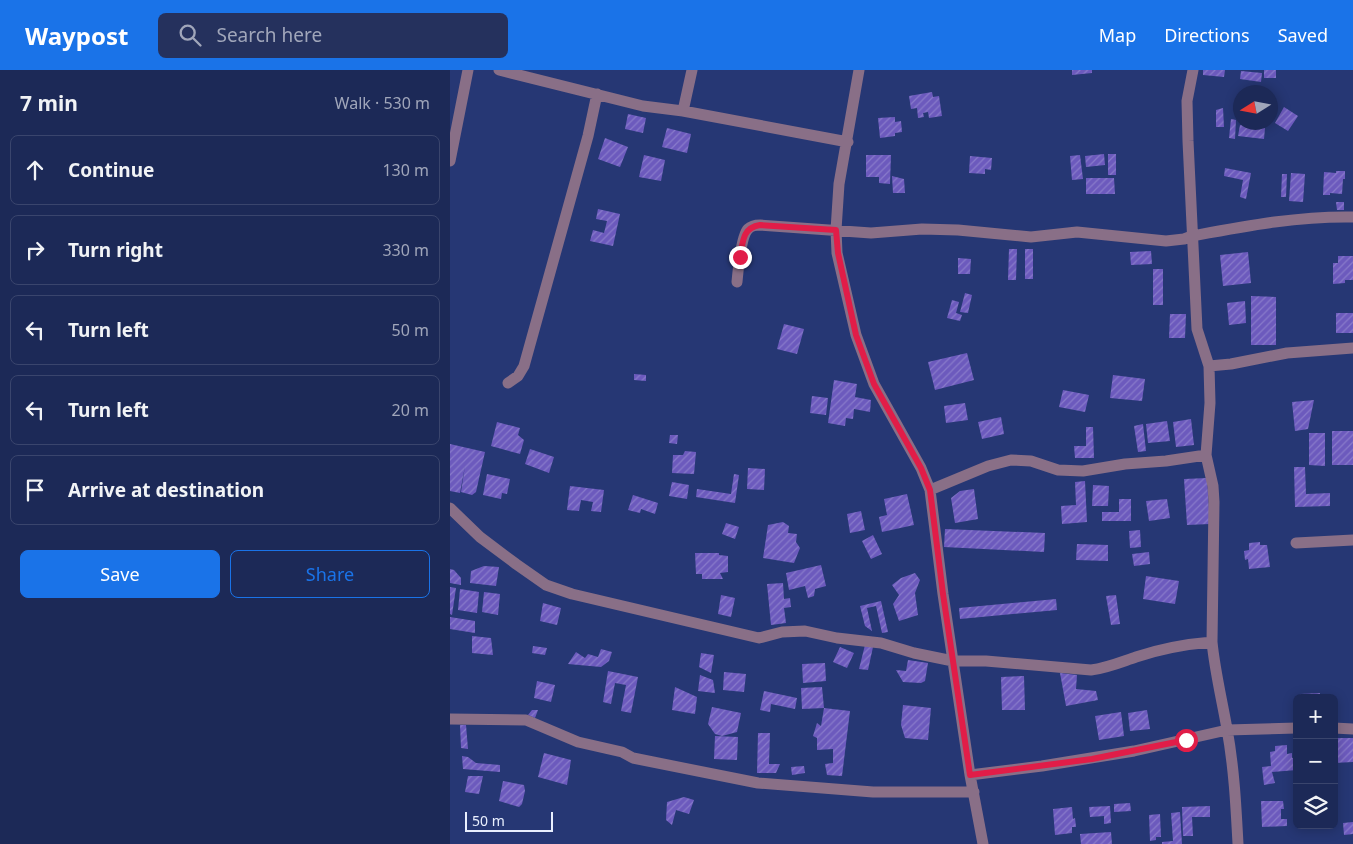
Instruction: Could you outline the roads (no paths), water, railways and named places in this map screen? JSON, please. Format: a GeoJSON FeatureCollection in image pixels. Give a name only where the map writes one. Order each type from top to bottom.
{"type":"FeatureCollection","features":[{"type":"Feature","properties":{"kind":"street"},"geometry":{"type":"LineString","coordinates":[[450,161],[468,70]]}},
{"type":"Feature","properties":{"kind":"street"},"geometry":{"type":"LineString","coordinates":[[499,70],[543,75],[597,94],[643,106],[683,111],[848,142]]}},
{"type":"Feature","properties":{"kind":"street"},"geometry":{"type":"LineString","coordinates":[[683,111],[692,70]]}},
{"type":"Feature","properties":{"kind":"street"},"geometry":{"type":"LineString","coordinates":[[859,70],[840,184],[836,230],[838,253],[856,335],[874,384],[921,468],[930,490],[943,594],[970,775],[984,844]]}},
{"type":"Feature","properties":{"kind":"street"},"geometry":{"type":"LineString","coordinates":[[1193,70],[1187,101],[1196,329],[1209,366],[1210,404],[1206,455],[1213,486],[1214,502],[1212,642],[1233,772],[1238,844]]}},
{"type":"Feature","properties":{"kind":"street"},"geometry":{"type":"LineString","coordinates":[[508,383],[518,376],[524,366],[588,136],[597,94]]}},
{"type":"Feature","properties":{"kind":"street"},"geometry":{"type":"LineString","coordinates":[[736,282],[746,232],[749,228],[760,225],[871,234],[922,229],[958,230],[1031,237],[1078,232],[1166,241],[1287,220],[1353,217]]}},
{"type":"Feature","properties":{"kind":"street"},"geometry":{"type":"LineString","coordinates":[[1209,366],[1231,364],[1287,352],[1353,348]]}},
{"type":"Feature","properties":{"kind":"street"},"geometry":{"type":"LineString","coordinates":[[930,490],[988,466],[1011,460],[1031,460],[1058,470],[1083,471],[1125,464],[1166,461],[1206,455]]}},
{"type":"Feature","properties":{"kind":"street"},"geometry":{"type":"LineString","coordinates":[[450,508],[480,537],[546,585],[572,594],[759,638],[782,632],[804,631],[880,644],[954,661],[996,662],[1091,670],[1102,669],[1137,656],[1186,645],[1212,642]]}},
{"type":"Feature","properties":{"kind":"street"},"geometry":{"type":"LineString","coordinates":[[1296,543],[1353,540]]}},
{"type":"Feature","properties":{"kind":"street"},"geometry":{"type":"LineString","coordinates":[[450,719],[526,720],[578,742],[622,752],[633,758],[758,784],[873,792],[974,792]]}},
{"type":"Feature","properties":{"kind":"street"},"geometry":{"type":"LineString","coordinates":[[970,775],[1042,766],[1134,751],[1227,730],[1293,728]]}},
{"type":"Feature","properties":{"kind":"street"},"geometry":{"type":"LineString","coordinates":[[1338,728],[1353,729]]}}]}
